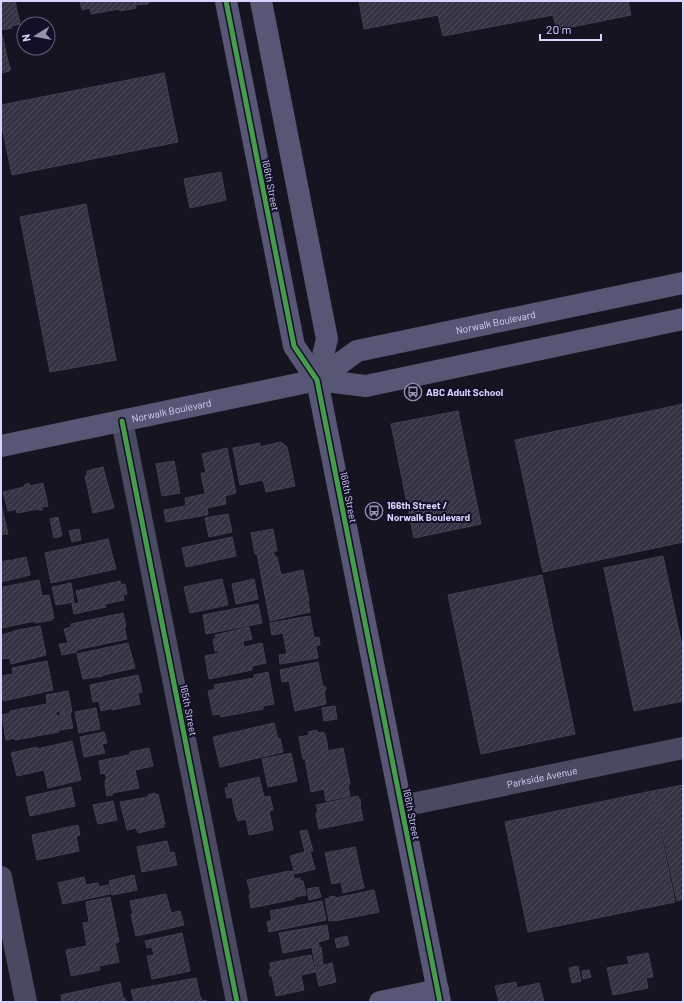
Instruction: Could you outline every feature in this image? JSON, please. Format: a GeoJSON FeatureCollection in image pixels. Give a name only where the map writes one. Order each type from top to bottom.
{"type":"FeatureCollection","features":[{"type":"Feature","properties":{"kind":"street","name":"166th Street"},"geometry":{"type":"LineString","coordinates":[[226,1],[294,346],[317,380],[439,996]]}},
{"type":"Feature","properties":{"kind":"street","name":"166th Street"},"geometry":{"type":"LineString","coordinates":[[261,1],[327,339],[317,380]]}},
{"type":"Feature","properties":{"kind":"street","name":"Norwalk Boulevard"},"geometry":{"type":"LineString","coordinates":[[317,380],[357,351],[683,283]]}},
{"type":"Feature","properties":{"kind":"street","name":"Norwalk Boulevard"},"geometry":{"type":"LineString","coordinates":[[1,446],[317,380],[366,386],[683,319]]}},
{"type":"Feature","properties":{"kind":"street","name":"165th Street"},"geometry":{"type":"LineString","coordinates":[[122,421],[237,1002]]}},
{"type":"Feature","properties":{"kind":"street","name":"Parkside Avenue"},"geometry":{"type":"LineString","coordinates":[[402,806],[683,748]]}},
{"type":"Feature","properties":{"kind":"street"},"geometry":{"type":"LineString","coordinates":[[1,877],[26,1002]]}},
{"type":"Feature","properties":{"kind":"street"},"geometry":{"type":"LineString","coordinates":[[380,1002],[439,996]]}},
{"type":"Feature","properties":{"kind":"building"},"geometry":{"type":"Polygon","coordinates":[[[1,1],[15,1],[18,16],[16,16],[16,25],[11,26],[12,28],[1,30],[1,1]]]}},
{"type":"Feature","properties":{"kind":"building"},"geometry":{"type":"Polygon","coordinates":[[[80,1],[157,1],[148,2],[148,4],[135,5],[136,8],[120,11],[119,9],[91,14],[90,8],[82,10],[80,1]]]}},
{"type":"Feature","properties":{"kind":"building"},"geometry":{"type":"Polygon","coordinates":[[[359,1],[628,1],[631,15],[557,30],[553,15],[443,36],[438,15],[364,29],[359,1]]]}},
{"type":"Feature","properties":{"kind":"building"},"geometry":{"type":"Polygon","coordinates":[[[1,34],[11,69],[1,73],[1,34]]]}},
{"type":"Feature","properties":{"kind":"building"},"geometry":{"type":"Polygon","coordinates":[[[164,73],[178,142],[12,175],[1,122],[1,105],[164,73]]]}},
{"type":"Feature","properties":{"kind":"building"},"geometry":{"type":"Polygon","coordinates":[[[221,172],[226,200],[190,208],[184,179],[221,172]]]}},
{"type":"Feature","properties":{"kind":"building"},"geometry":{"type":"Polygon","coordinates":[[[86,204],[116,360],[50,372],[20,217],[86,204]]]}},
{"type":"Feature","properties":{"kind":"building"},"geometry":{"type":"Polygon","coordinates":[[[683,404],[683,542],[543,572],[515,440],[683,404]]]}},
{"type":"Feature","properties":{"kind":"building"},"geometry":{"type":"Polygon","coordinates":[[[458,411],[481,524],[414,538],[391,424],[458,411]]]}},
{"type":"Feature","properties":{"kind":"building"},"geometry":{"type":"Polygon","coordinates":[[[281,442],[287,447],[295,486],[266,492],[263,480],[240,485],[233,448],[260,443],[260,447],[281,442]]]}},
{"type":"Feature","properties":{"kind":"building"},"geometry":{"type":"Polygon","coordinates":[[[227,448],[236,493],[225,496],[226,504],[207,508],[207,515],[166,522],[164,510],[186,506],[185,498],[205,494],[201,473],[206,473],[202,454],[227,448]]]}},
{"type":"Feature","properties":{"kind":"building"},"geometry":{"type":"Polygon","coordinates":[[[174,461],[180,493],[162,496],[156,464],[174,461]]]}},
{"type":"Feature","properties":{"kind":"building"},"geometry":{"type":"Polygon","coordinates":[[[103,467],[114,508],[93,513],[85,476],[87,475],[87,471],[103,467]]]}},
{"type":"Feature","properties":{"kind":"building"},"geometry":{"type":"Polygon","coordinates":[[[29,483],[30,486],[43,483],[48,506],[42,507],[42,510],[38,509],[17,513],[16,509],[8,511],[3,492],[24,487],[24,485],[29,483]]]}},
{"type":"Feature","properties":{"kind":"building"},"geometry":{"type":"Polygon","coordinates":[[[1,503],[8,534],[1,535],[1,503]]]}},
{"type":"Feature","properties":{"kind":"building"},"geometry":{"type":"Polygon","coordinates":[[[228,514],[232,532],[209,537],[205,518],[228,514]]]}},
{"type":"Feature","properties":{"kind":"building"},"geometry":{"type":"Polygon","coordinates":[[[58,517],[62,536],[54,538],[50,519],[58,517]]]}},
{"type":"Feature","properties":{"kind":"building"},"geometry":{"type":"Polygon","coordinates":[[[79,529],[81,540],[72,542],[69,531],[79,529]]]}},
{"type":"Feature","properties":{"kind":"building"},"geometry":{"type":"Polygon","coordinates":[[[273,529],[277,551],[273,551],[275,557],[277,557],[281,575],[303,570],[310,612],[270,621],[257,554],[255,554],[251,533],[273,529]]]}},
{"type":"Feature","properties":{"kind":"building"},"geometry":{"type":"Polygon","coordinates":[[[232,537],[236,556],[186,567],[182,548],[232,537]]]}},
{"type":"Feature","properties":{"kind":"building"},"geometry":{"type":"Polygon","coordinates":[[[108,539],[116,569],[51,583],[45,553],[108,539]]]}},
{"type":"Feature","properties":{"kind":"building"},"geometry":{"type":"Polygon","coordinates":[[[663,556],[683,650],[683,701],[634,711],[604,568],[663,556]]]}},
{"type":"Feature","properties":{"kind":"building"},"geometry":{"type":"Polygon","coordinates":[[[26,557],[30,575],[1,582],[1,562],[26,557]]]}},
{"type":"Feature","properties":{"kind":"building"},"geometry":{"type":"Polygon","coordinates":[[[542,575],[575,734],[481,754],[448,595],[542,575]]]}},
{"type":"Feature","properties":{"kind":"building"},"geometry":{"type":"Polygon","coordinates":[[[222,579],[228,605],[190,613],[184,587],[222,579]]]}},
{"type":"Feature","properties":{"kind":"building"},"geometry":{"type":"Polygon","coordinates":[[[254,579],[258,599],[236,604],[232,584],[254,579]]]}},
{"type":"Feature","properties":{"kind":"building"},"geometry":{"type":"Polygon","coordinates":[[[39,580],[42,596],[49,595],[54,618],[51,619],[52,620],[35,623],[35,621],[1,628],[1,590],[3,587],[39,580]]]}},
{"type":"Feature","properties":{"kind":"building"},"geometry":{"type":"Polygon","coordinates":[[[120,581],[121,585],[125,584],[127,594],[123,595],[124,600],[105,604],[106,607],[74,614],[72,604],[79,603],[76,591],[120,581]]]}},
{"type":"Feature","properties":{"kind":"building"},"geometry":{"type":"Polygon","coordinates":[[[71,583],[74,602],[56,605],[52,587],[71,583]]]}},
{"type":"Feature","properties":{"kind":"building"},"geometry":{"type":"Polygon","coordinates":[[[258,604],[262,623],[206,634],[203,615],[258,604]]]}},
{"type":"Feature","properties":{"kind":"building"},"geometry":{"type":"Polygon","coordinates":[[[123,613],[127,639],[76,650],[77,652],[62,655],[59,644],[68,643],[64,629],[71,627],[71,624],[123,613]]]}},
{"type":"Feature","properties":{"kind":"building"},"geometry":{"type":"Polygon","coordinates":[[[310,616],[314,638],[319,637],[320,645],[316,646],[318,658],[280,664],[279,655],[287,654],[283,633],[272,635],[270,623],[310,616]]]}},
{"type":"Feature","properties":{"kind":"building"},"geometry":{"type":"Polygon","coordinates":[[[40,626],[46,655],[11,664],[10,658],[1,659],[1,635],[40,626]]]}},
{"type":"Feature","properties":{"kind":"building"},"geometry":{"type":"Polygon","coordinates":[[[249,627],[252,639],[243,641],[244,647],[262,643],[266,663],[252,666],[252,670],[209,679],[205,656],[219,653],[218,651],[215,651],[213,639],[216,639],[215,635],[249,627]]]}},
{"type":"Feature","properties":{"kind":"building"},"geometry":{"type":"Polygon","coordinates":[[[128,643],[135,668],[103,676],[83,679],[77,654],[128,643]]]}},
{"type":"Feature","properties":{"kind":"building"},"geometry":{"type":"Polygon","coordinates":[[[47,661],[53,690],[3,701],[1,676],[13,674],[12,668],[47,661]]]}},
{"type":"Feature","properties":{"kind":"building"},"geometry":{"type":"Polygon","coordinates":[[[318,662],[323,687],[325,686],[326,690],[324,690],[326,704],[295,711],[289,681],[282,682],[280,670],[318,662]]]}},
{"type":"Feature","properties":{"kind":"building"},"geometry":{"type":"Polygon","coordinates":[[[268,672],[274,704],[263,706],[263,709],[221,717],[220,714],[213,715],[208,691],[215,689],[214,685],[254,678],[254,675],[268,672]]]}},
{"type":"Feature","properties":{"kind":"building"},"geometry":{"type":"Polygon","coordinates":[[[138,675],[142,692],[138,693],[140,704],[101,711],[99,701],[93,702],[90,685],[138,675]]]}},
{"type":"Feature","properties":{"kind":"building"},"geometry":{"type":"Polygon","coordinates":[[[68,691],[72,712],[60,714],[60,711],[56,712],[56,716],[70,713],[73,728],[15,740],[15,738],[6,740],[2,715],[10,713],[10,711],[47,704],[46,695],[68,691]]]}},
{"type":"Feature","properties":{"kind":"building"},"geometry":{"type":"Polygon","coordinates":[[[335,706],[337,719],[324,721],[322,708],[335,706]]]}},
{"type":"Feature","properties":{"kind":"building"},"geometry":{"type":"Polygon","coordinates":[[[96,708],[100,729],[79,733],[75,712],[96,708]]]}},
{"type":"Feature","properties":{"kind":"building"},"geometry":{"type":"Polygon","coordinates":[[[274,723],[278,739],[280,738],[283,752],[220,767],[213,737],[274,723]]]}},
{"type":"Feature","properties":{"kind":"building"},"geometry":{"type":"Polygon","coordinates":[[[317,730],[318,733],[323,732],[325,734],[328,749],[327,751],[343,748],[350,784],[348,784],[350,796],[326,801],[324,789],[311,792],[299,737],[309,735],[308,732],[317,730]]]}},
{"type":"Feature","properties":{"kind":"building"},"geometry":{"type":"Polygon","coordinates":[[[104,732],[107,743],[102,744],[105,753],[84,757],[80,737],[104,732]]]}},
{"type":"Feature","properties":{"kind":"building"},"geometry":{"type":"Polygon","coordinates":[[[72,741],[81,780],[48,788],[44,770],[17,776],[11,753],[72,741]]]}},
{"type":"Feature","properties":{"kind":"building"},"geometry":{"type":"Polygon","coordinates":[[[149,748],[153,766],[135,770],[139,788],[112,793],[113,795],[107,796],[105,780],[107,780],[105,773],[101,774],[99,761],[129,755],[130,752],[149,748]]]}},
{"type":"Feature","properties":{"kind":"building"},"geometry":{"type":"Polygon","coordinates":[[[291,753],[297,781],[268,787],[262,759],[291,753]]]}},
{"type":"Feature","properties":{"kind":"building"},"geometry":{"type":"Polygon","coordinates":[[[259,777],[264,797],[270,796],[273,810],[269,811],[273,830],[249,835],[246,819],[238,821],[232,797],[227,798],[225,788],[229,787],[228,784],[259,777]]]}},
{"type":"Feature","properties":{"kind":"building"},"geometry":{"type":"Polygon","coordinates":[[[683,785],[683,899],[677,901],[653,791],[683,785]]]}},
{"type":"Feature","properties":{"kind":"building"},"geometry":{"type":"Polygon","coordinates":[[[71,787],[75,806],[30,816],[26,797],[71,787]]]}},
{"type":"Feature","properties":{"kind":"building"},"geometry":{"type":"Polygon","coordinates":[[[652,791],[675,902],[528,932],[505,822],[652,791]]]}},
{"type":"Feature","properties":{"kind":"building"},"geometry":{"type":"Polygon","coordinates":[[[155,793],[155,795],[158,794],[165,824],[163,824],[164,827],[138,833],[136,828],[127,830],[120,802],[148,797],[148,795],[155,793]]]}},
{"type":"Feature","properties":{"kind":"building"},"geometry":{"type":"Polygon","coordinates":[[[358,796],[358,799],[360,799],[363,820],[319,829],[316,805],[358,796]]]}},
{"type":"Feature","properties":{"kind":"building"},"geometry":{"type":"Polygon","coordinates":[[[113,801],[117,820],[98,824],[93,805],[113,801]]]}},
{"type":"Feature","properties":{"kind":"building"},"geometry":{"type":"Polygon","coordinates":[[[78,825],[80,835],[76,836],[79,851],[37,860],[32,835],[78,825]]]}},
{"type":"Feature","properties":{"kind":"building"},"geometry":{"type":"Polygon","coordinates":[[[307,830],[313,851],[310,851],[315,869],[295,874],[290,856],[305,852],[300,831],[307,830]]]}},
{"type":"Feature","properties":{"kind":"building"},"geometry":{"type":"Polygon","coordinates":[[[167,841],[170,853],[174,852],[177,865],[142,872],[137,847],[167,841]]]}},
{"type":"Feature","properties":{"kind":"building"},"geometry":{"type":"Polygon","coordinates":[[[355,847],[364,888],[343,893],[341,882],[332,884],[325,853],[355,847]]]}},
{"type":"Feature","properties":{"kind":"building"},"geometry":{"type":"Polygon","coordinates":[[[293,871],[294,878],[292,880],[300,878],[300,881],[303,881],[306,895],[294,897],[295,899],[251,908],[249,895],[251,895],[247,880],[293,871]]]}},
{"type":"Feature","properties":{"kind":"building"},"geometry":{"type":"Polygon","coordinates":[[[134,875],[137,890],[112,895],[109,881],[134,875]]]}},
{"type":"Feature","properties":{"kind":"building"},"geometry":{"type":"Polygon","coordinates":[[[84,877],[86,885],[98,883],[99,887],[108,885],[110,894],[63,904],[58,883],[84,877]]]}},
{"type":"Feature","properties":{"kind":"building"},"geometry":{"type":"Polygon","coordinates":[[[318,887],[321,897],[309,900],[307,889],[318,887]]]}},
{"type":"Feature","properties":{"kind":"building"},"geometry":{"type":"Polygon","coordinates":[[[374,890],[379,912],[329,921],[325,899],[329,899],[329,897],[335,896],[335,898],[374,890]]]}},
{"type":"Feature","properties":{"kind":"building"},"geometry":{"type":"Polygon","coordinates":[[[166,894],[171,913],[180,911],[184,925],[136,936],[131,914],[133,914],[130,901],[166,894]]]}},
{"type":"Feature","properties":{"kind":"building"},"geometry":{"type":"Polygon","coordinates":[[[110,897],[119,942],[115,943],[119,962],[99,966],[100,970],[71,976],[66,950],[87,946],[83,923],[89,922],[86,902],[110,897]]]}},
{"type":"Feature","properties":{"kind":"building"},"geometry":{"type":"Polygon","coordinates":[[[322,901],[326,920],[269,932],[267,922],[272,920],[270,911],[322,901]]]}},
{"type":"Feature","properties":{"kind":"building"},"geometry":{"type":"Polygon","coordinates":[[[327,925],[329,939],[318,942],[319,946],[283,953],[279,933],[327,925]]]}},
{"type":"Feature","properties":{"kind":"building"},"geometry":{"type":"Polygon","coordinates":[[[182,933],[190,971],[152,979],[147,956],[154,955],[152,947],[147,948],[145,941],[182,933]]]}},
{"type":"Feature","properties":{"kind":"building"},"geometry":{"type":"Polygon","coordinates":[[[347,936],[349,945],[337,948],[335,939],[347,936]]]}},
{"type":"Feature","properties":{"kind":"building"},"geometry":{"type":"Polygon","coordinates":[[[321,947],[323,964],[315,965],[312,948],[321,947]]]}},
{"type":"Feature","properties":{"kind":"building"},"geometry":{"type":"Polygon","coordinates":[[[648,953],[653,977],[646,978],[648,988],[613,995],[607,968],[629,964],[627,957],[648,953]]]}},
{"type":"Feature","properties":{"kind":"building"},"geometry":{"type":"Polygon","coordinates":[[[311,955],[315,972],[301,975],[304,990],[276,996],[272,976],[270,976],[270,963],[311,955]]]}},
{"type":"Feature","properties":{"kind":"building"},"geometry":{"type":"Polygon","coordinates":[[[332,963],[336,982],[319,986],[315,967],[332,963]]]}},
{"type":"Feature","properties":{"kind":"building"},"geometry":{"type":"Polygon","coordinates":[[[578,966],[581,981],[572,983],[569,968],[578,966]]]}},
{"type":"Feature","properties":{"kind":"building"},"geometry":{"type":"Polygon","coordinates":[[[589,970],[591,977],[583,979],[582,971],[589,970]]]}},
{"type":"Feature","properties":{"kind":"building"},"geometry":{"type":"Polygon","coordinates":[[[196,978],[200,997],[202,1001],[206,1000],[207,1002],[134,1002],[131,990],[196,978]]]}},
{"type":"Feature","properties":{"kind":"building"},"geometry":{"type":"Polygon","coordinates":[[[120,982],[123,998],[125,998],[126,1002],[62,1002],[61,995],[120,982]]]}},
{"type":"Feature","properties":{"kind":"building"},"geometry":{"type":"Polygon","coordinates":[[[516,982],[517,988],[539,983],[544,1002],[499,1002],[495,986],[516,982]]]}},
{"type":"Feature","properties":{"kind":"cycle path"},"geometry":{"type":"LineString","coordinates":[[226,1],[294,346],[317,380],[440,1002]]}},
{"type":"Feature","properties":{"kind":"cycle path"},"geometry":{"type":"LineString","coordinates":[[122,421],[237,1002]]}},
{"type":"Feature","properties":{"kind":"place","name":"ABC Adult School"},"geometry":{"type":"Point","coordinates":[413,392]}},
{"type":"Feature","properties":{"kind":"place","name":"166th Street / Norwalk Boulevard"},"geometry":{"type":"Point","coordinates":[374,511]}}]}
